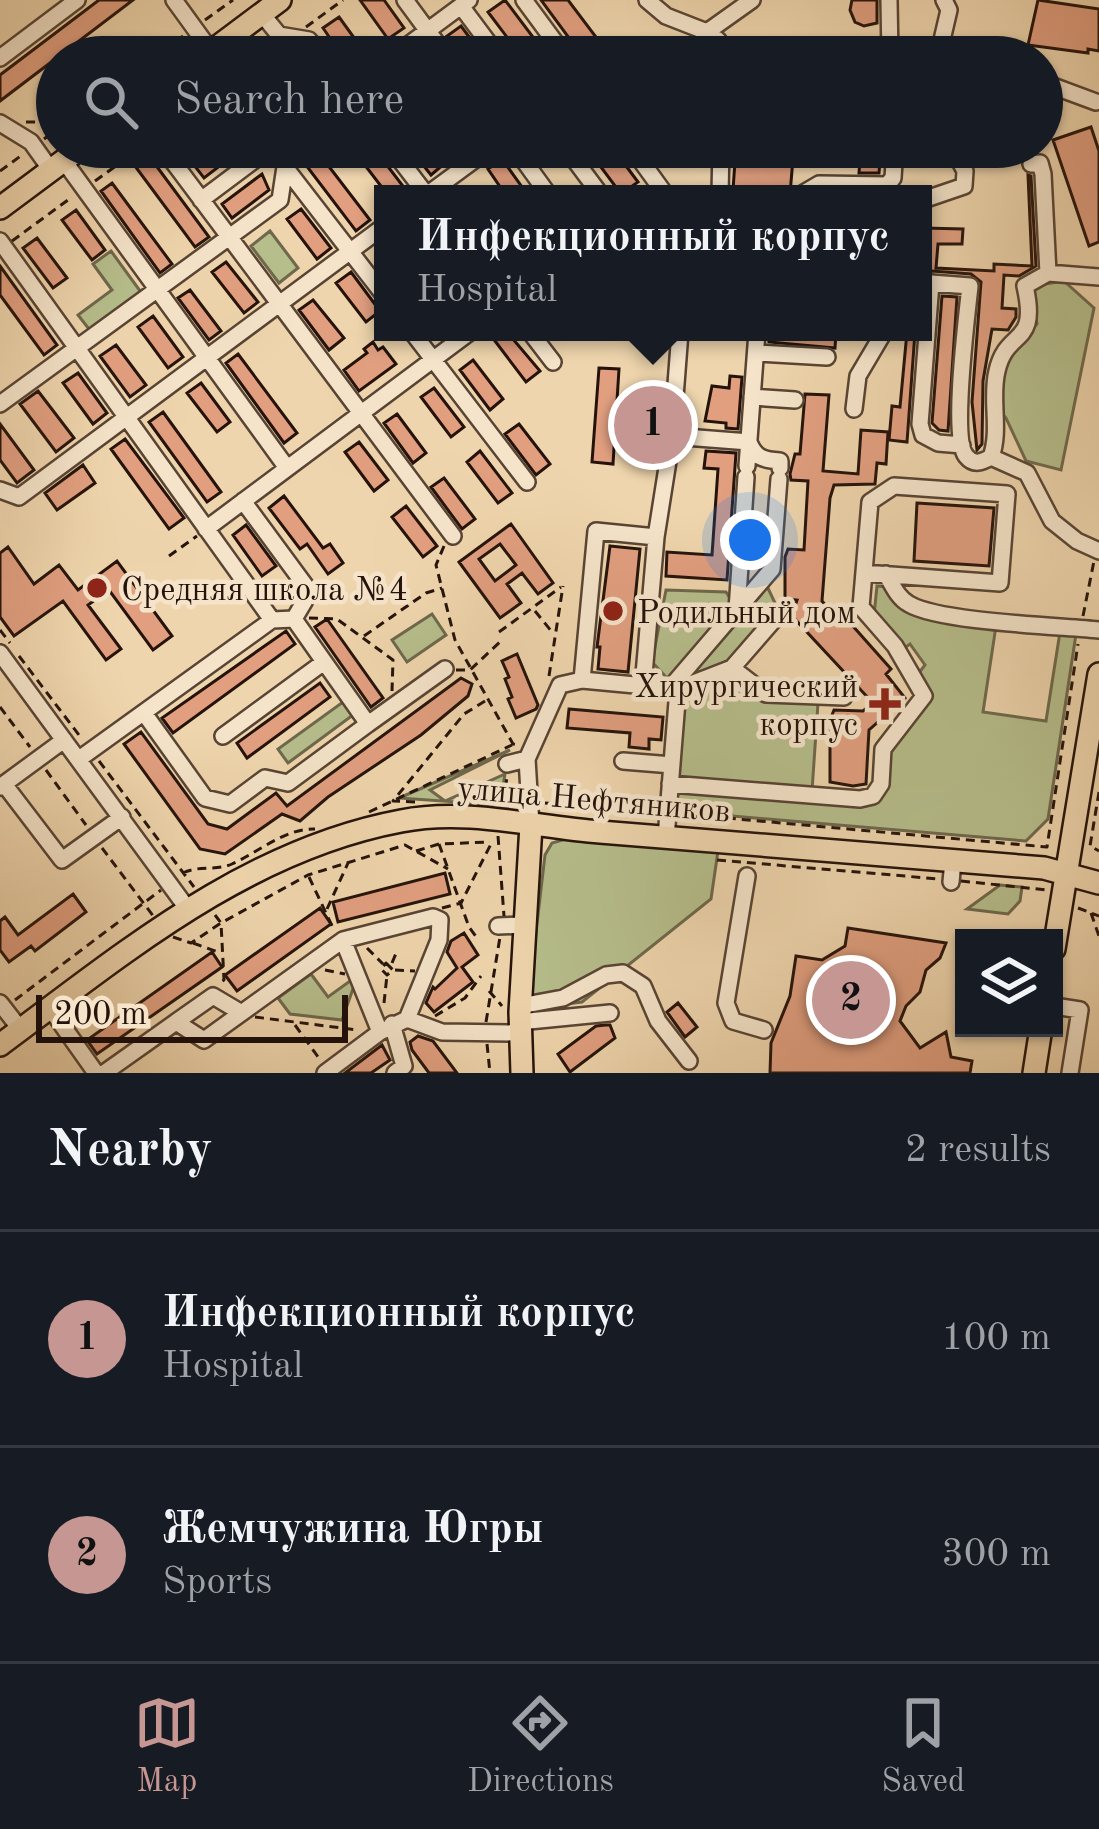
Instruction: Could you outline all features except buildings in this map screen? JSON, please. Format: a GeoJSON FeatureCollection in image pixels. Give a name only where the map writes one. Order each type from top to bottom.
{"type":"FeatureCollection","features":[{"type":"Feature","properties":{"kind":"main road"},"geometry":{"type":"LineString","coordinates":[[227,36],[271,7]]}},
{"type":"Feature","properties":{"kind":"main road"},"geometry":{"type":"LineString","coordinates":[[0,208],[54,168]]}},
{"type":"Feature","properties":{"kind":"main road"},"geometry":{"type":"LineString","coordinates":[[1057,929],[1093,743],[1099,674]]}},
{"type":"Feature","properties":{"kind":"main road","name":"улица Нефтяников"},"geometry":{"type":"LineString","coordinates":[[0,1045],[199,908],[357,832],[422,818],[479,818],[666,838],[749,865],[951,874],[1066,872],[1099,883]]}},
{"type":"Feature","properties":{"kind":"main road"},"geometry":{"type":"LineString","coordinates":[[521,1073],[509,925],[532,825]]}},
{"type":"Feature","properties":{"kind":"main road"},"geometry":{"type":"LineString","coordinates":[[1034,1073],[1040,1037]]}},
{"type":"Feature","properties":{"kind":"street"},"geometry":{"type":"LineString","coordinates":[[0,58],[76,0]]}},
{"type":"Feature","properties":{"kind":"street"},"geometry":{"type":"LineString","coordinates":[[405,0],[432,36]]}},
{"type":"Feature","properties":{"kind":"street"},"geometry":{"type":"LineString","coordinates":[[524,0],[551,36]]}},
{"type":"Feature","properties":{"kind":"street"},"geometry":{"type":"LineString","coordinates":[[647,0],[666,16],[712,36]]}},
{"type":"Feature","properties":{"kind":"street"},"geometry":{"type":"LineString","coordinates":[[707,32],[752,0]]}},
{"type":"Feature","properties":{"kind":"street"},"geometry":{"type":"LineString","coordinates":[[890,0],[890,36]]}},
{"type":"Feature","properties":{"kind":"street"},"geometry":{"type":"LineString","coordinates":[[943,36],[949,10],[944,0]]}},
{"type":"Feature","properties":{"kind":"street"},"geometry":{"type":"LineString","coordinates":[[421,36],[465,3],[486,36]]}},
{"type":"Feature","properties":{"kind":"street"},"geometry":{"type":"LineString","coordinates":[[271,7],[278,35],[284,36]]}},
{"type":"Feature","properties":{"kind":"street"},"geometry":{"type":"LineString","coordinates":[[1063,90],[1096,102]]}},
{"type":"Feature","properties":{"kind":"street"},"geometry":{"type":"LineString","coordinates":[[0,123],[36,144]]}},
{"type":"Feature","properties":{"kind":"street"},"geometry":{"type":"LineString","coordinates":[[71,168],[287,468]]}},
{"type":"Feature","properties":{"kind":"street"},"geometry":{"type":"LineString","coordinates":[[177,168],[452,536]]}},
{"type":"Feature","properties":{"kind":"street"},"geometry":{"type":"LineString","coordinates":[[201,200],[248,168]]}},
{"type":"Feature","properties":{"kind":"street"},"geometry":{"type":"LineString","coordinates":[[2,399],[280,200],[285,168]]}},
{"type":"Feature","properties":{"kind":"street"},"geometry":{"type":"LineString","coordinates":[[287,168],[374,282]]}},
{"type":"Feature","properties":{"kind":"street"},"geometry":{"type":"LineString","coordinates":[[932,197],[964,186],[963,168]]}},
{"type":"Feature","properties":{"kind":"street"},"geometry":{"type":"LineString","coordinates":[[1041,168],[1048,273]]}},
{"type":"Feature","properties":{"kind":"street"},"geometry":{"type":"LineString","coordinates":[[817,185],[887,185]]}},
{"type":"Feature","properties":{"kind":"street"},"geometry":{"type":"LineString","coordinates":[[0,490],[20,497],[374,234]]}},
{"type":"Feature","properties":{"kind":"street"},"geometry":{"type":"LineString","coordinates":[[2,244],[272,620]]}},
{"type":"Feature","properties":{"kind":"street"},"geometry":{"type":"LineString","coordinates":[[932,279],[970,286],[958,428],[971,461],[981,463],[991,457],[995,445],[995,374],[1031,314],[1025,286],[1048,273],[1099,277]]}},
{"type":"Feature","properties":{"kind":"street"},"geometry":{"type":"LineString","coordinates":[[419,341],[527,482]]}},
{"type":"Feature","properties":{"kind":"street"},"geometry":{"type":"LineString","coordinates":[[206,529],[458,341]]}},
{"type":"Feature","properties":{"kind":"street"},"geometry":{"type":"LineString","coordinates":[[537,341],[553,362]]}},
{"type":"Feature","properties":{"kind":"street"},"geometry":{"type":"LineString","coordinates":[[643,686],[679,341]]}},
{"type":"Feature","properties":{"kind":"street"},"geometry":{"type":"LineString","coordinates":[[737,610],[757,341]]}},
{"type":"Feature","properties":{"kind":"street"},"geometry":{"type":"LineString","coordinates":[[854,410],[858,376],[879,341]]}},
{"type":"Feature","properties":{"kind":"street"},"geometry":{"type":"LineString","coordinates":[[924,341],[923,435],[938,443],[962,445]]}},
{"type":"Feature","properties":{"kind":"street"},"geometry":{"type":"LineString","coordinates":[[756,352],[827,357]]}},
{"type":"Feature","properties":{"kind":"street"},"geometry":{"type":"LineString","coordinates":[[752,397],[795,400]]}},
{"type":"Feature","properties":{"kind":"street"},"geometry":{"type":"LineString","coordinates":[[672,436],[749,442]]}},
{"type":"Feature","properties":{"kind":"street"},"geometry":{"type":"LineString","coordinates":[[666,838],[674,688],[772,569],[780,461],[763,460],[749,442]]}},
{"type":"Feature","properties":{"kind":"street"},"geometry":{"type":"LineString","coordinates":[[991,457],[1027,473],[1052,521],[1098,550]]}},
{"type":"Feature","properties":{"kind":"street"},"geometry":{"type":"LineString","coordinates":[[670,784],[860,799],[878,791],[884,748],[924,696],[895,646],[861,607],[870,502],[894,486],[1007,494],[1000,583],[864,573]]}},
{"type":"Feature","properties":{"kind":"street"},"geometry":{"type":"LineString","coordinates":[[243,501],[310,592],[293,619]]}},
{"type":"Feature","properties":{"kind":"street"},"geometry":{"type":"LineString","coordinates":[[582,680],[596,531],[656,537]]}},
{"type":"Feature","properties":{"kind":"street"},"geometry":{"type":"LineString","coordinates":[[740,567],[772,569]]}},
{"type":"Feature","properties":{"kind":"street"},"geometry":{"type":"LineString","coordinates":[[886,574],[897,593],[917,608],[1000,624],[1090,629]]}},
{"type":"Feature","properties":{"kind":"street"},"geometry":{"type":"LineString","coordinates":[[532,825],[519,758],[554,693],[569,681],[582,680],[674,688],[732,668],[779,614]]}},
{"type":"Feature","properties":{"kind":"street"},"geometry":{"type":"LineString","coordinates":[[79,759],[272,620],[293,619]]}},
{"type":"Feature","properties":{"kind":"street"},"geometry":{"type":"LineString","coordinates":[[293,619],[368,724]]}},
{"type":"Feature","properties":{"kind":"street"},"geometry":{"type":"LineString","coordinates":[[0,653],[122,817],[199,908]]}},
{"type":"Feature","properties":{"kind":"street"},"geometry":{"type":"LineString","coordinates":[[223,736],[324,662]]}},
{"type":"Feature","properties":{"kind":"street"},"geometry":{"type":"LineString","coordinates":[[732,668],[766,694],[844,697]]}},
{"type":"Feature","properties":{"kind":"street"},"geometry":{"type":"LineString","coordinates":[[143,713],[205,798],[230,804],[265,778],[288,783],[445,669]]}},
{"type":"Feature","properties":{"kind":"street"},"geometry":{"type":"LineString","coordinates":[[64,740],[2,786],[62,860],[122,817]]}},
{"type":"Feature","properties":{"kind":"street"},"geometry":{"type":"LineString","coordinates":[[623,761],[672,765]]}},
{"type":"Feature","properties":{"kind":"street"},"geometry":{"type":"LineString","coordinates":[[749,865],[726,1003],[733,1021],[764,1030]]}},
{"type":"Feature","properties":{"kind":"street"},"geometry":{"type":"LineString","coordinates":[[176,1022],[205,1040],[344,937],[433,917],[440,920],[439,940],[400,1024],[402,1071]]}},
{"type":"Feature","properties":{"kind":"street"},"geometry":{"type":"LineString","coordinates":[[344,937],[400,1024]]}},
{"type":"Feature","properties":{"kind":"street"},"geometry":{"type":"LineString","coordinates":[[327,1072],[400,1024],[442,1032],[486,1031],[606,975],[623,973],[643,986],[658,1022],[689,1060]]}},
{"type":"Feature","properties":{"kind":"street"},"geometry":{"type":"LineString","coordinates":[[50,1008],[100,1073],[213,996],[240,1012]]}},
{"type":"Feature","properties":{"kind":"street"},"geometry":{"type":"LineString","coordinates":[[1,1007],[20,1030]]}},
{"type":"Feature","properties":{"kind":"street"},"geometry":{"type":"LineString","coordinates":[[1063,1007],[1080,1010],[1070,1073]]}},
{"type":"Feature","properties":{"kind":"street"},"geometry":{"type":"LineString","coordinates":[[516,1018],[610,1013]]}},
{"type":"Feature","properties":{"kind":"path"},"geometry":{"type":"LineString","coordinates":[[185,17],[233,0]]}},
{"type":"Feature","properties":{"kind":"path"},"geometry":{"type":"LineString","coordinates":[[19,122],[36,122]]}},
{"type":"Feature","properties":{"kind":"path"},"geometry":{"type":"LineString","coordinates":[[2,244],[113,168]]}},
{"type":"Feature","properties":{"kind":"path"},"geometry":{"type":"LineString","coordinates":[[169,556],[206,529]]}},
{"type":"Feature","properties":{"kind":"path"},"geometry":{"type":"LineString","coordinates":[[452,536],[436,557],[455,640],[519,758],[502,808]]}},
{"type":"Feature","properties":{"kind":"path"},"geometry":{"type":"LineString","coordinates":[[537,799],[1047,847],[1090,629],[1098,550]]}},
{"type":"Feature","properties":{"kind":"path"},"geometry":{"type":"LineString","coordinates":[[499,632],[563,586],[549,676]]}},
{"type":"Feature","properties":{"kind":"path"},"geometry":{"type":"LineString","coordinates":[[362,638],[426,593],[444,588]]}},
{"type":"Feature","properties":{"kind":"path"},"geometry":{"type":"LineString","coordinates":[[533,608],[553,633]]}},
{"type":"Feature","properties":{"kind":"path"},"geometry":{"type":"LineString","coordinates":[[293,619],[328,616],[393,660],[392,689],[398,703]]}},
{"type":"Feature","properties":{"kind":"path"},"geometry":{"type":"LineString","coordinates":[[445,669],[470,670],[502,640]]}},
{"type":"Feature","properties":{"kind":"path"},"geometry":{"type":"LineString","coordinates":[[393,801],[464,714],[490,698]]}},
{"type":"Feature","properties":{"kind":"path"},"geometry":{"type":"LineString","coordinates":[[0,707],[100,831],[155,918]]}},
{"type":"Feature","properties":{"kind":"path"},"geometry":{"type":"LineString","coordinates":[[513,744],[519,758]]}},
{"type":"Feature","properties":{"kind":"path"},"geometry":{"type":"LineString","coordinates":[[353,820],[513,744]]}},
{"type":"Feature","properties":{"kind":"path"},"geometry":{"type":"LineString","coordinates":[[1099,792],[1090,846],[1099,850]]}},
{"type":"Feature","properties":{"kind":"path"},"geometry":{"type":"LineString","coordinates":[[393,801],[415,802]]}},
{"type":"Feature","properties":{"kind":"path"},"geometry":{"type":"LineString","coordinates":[[183,873],[226,867],[292,833],[318,829]]}},
{"type":"Feature","properties":{"kind":"path"},"geometry":{"type":"LineString","coordinates":[[490,1073],[488,990],[509,925],[498,834]]}},
{"type":"Feature","properties":{"kind":"path"},"geometry":{"type":"LineString","coordinates":[[416,851],[439,844],[515,842]]}},
{"type":"Feature","properties":{"kind":"path"},"geometry":{"type":"LineString","coordinates":[[439,844],[477,938]]}},
{"type":"Feature","properties":{"kind":"path"},"geometry":{"type":"LineString","coordinates":[[191,943],[300,859],[349,860],[405,845],[448,869]]}},
{"type":"Feature","properties":{"kind":"path"},"geometry":{"type":"LineString","coordinates":[[300,859],[344,937],[383,964],[426,971]]}},
{"type":"Feature","properties":{"kind":"path"},"geometry":{"type":"LineString","coordinates":[[326,910],[349,860]]}},
{"type":"Feature","properties":{"kind":"path"},"geometry":{"type":"LineString","coordinates":[[717,860],[951,874],[1048,891]]}},
{"type":"Feature","properties":{"kind":"path"},"geometry":{"type":"LineString","coordinates":[[1,1007],[162,889]]}},
{"type":"Feature","properties":{"kind":"path"},"geometry":{"type":"LineString","coordinates":[[1077,907],[1099,916]]}},
{"type":"Feature","properties":{"kind":"path"},"geometry":{"type":"LineString","coordinates":[[199,908],[221,923]]}},
{"type":"Feature","properties":{"kind":"path"},"geometry":{"type":"LineString","coordinates":[[1090,913],[1099,936]]}},
{"type":"Feature","properties":{"kind":"path"},"geometry":{"type":"LineString","coordinates":[[213,987],[224,980],[221,923]]}},
{"type":"Feature","properties":{"kind":"path"},"geometry":{"type":"LineString","coordinates":[[168,935],[222,953]]}},
{"type":"Feature","properties":{"kind":"path"},"geometry":{"type":"LineString","coordinates":[[387,975],[397,951]]}},
{"type":"Feature","properties":{"kind":"path"},"geometry":{"type":"LineString","coordinates":[[383,964],[400,1024]]}},
{"type":"Feature","properties":{"kind":"path"},"geometry":{"type":"LineString","coordinates":[[240,1012],[294,1024],[400,1024],[465,998],[481,976]]}},
{"type":"Feature","properties":{"kind":"path"},"geometry":{"type":"LineString","coordinates":[[488,990],[516,1018]]}},
{"type":"Feature","properties":{"kind":"path"},"geometry":{"type":"LineString","coordinates":[[294,1024],[327,1072]]}},
{"type":"Feature","properties":{"kind":"green space"},"geometry":{"type":"Polygon","coordinates":[[[270,231],[298,268],[279,283],[251,246],[270,231]]]}},
{"type":"Feature","properties":{"kind":"green space"},"geometry":{"type":"Polygon","coordinates":[[[111,251],[143,295],[92,333],[78,315],[112,290],[93,264],[111,251]]]}},
{"type":"Feature","properties":{"kind":"green space"},"geometry":{"type":"Polygon","coordinates":[[[1064,281],[1094,308],[1061,470],[1026,461],[999,410],[1008,362],[1037,324],[1032,286],[1064,281]]]}},
{"type":"Feature","properties":{"kind":"green space"},"geometry":{"type":"Polygon","coordinates":[[[766,584],[776,605],[740,655],[689,674],[766,584]]]}},
{"type":"Feature","properties":{"kind":"green space"},"geometry":{"type":"Polygon","coordinates":[[[877,586],[888,587],[921,617],[996,626],[983,712],[1046,721],[1060,632],[1076,634],[1048,819],[1026,841],[674,811],[676,790],[864,804],[890,749],[931,696],[918,674],[925,665],[910,644],[903,649],[874,615],[877,586]]]}},
{"type":"Feature","properties":{"kind":"green space"},"geometry":{"type":"Polygon","coordinates":[[[666,590],[726,592],[733,603],[673,677],[667,678],[652,662],[666,590]]]}},
{"type":"Feature","properties":{"kind":"green space"},"geometry":{"type":"Polygon","coordinates":[[[432,614],[446,635],[407,662],[392,640],[432,614]]]}},
{"type":"Feature","properties":{"kind":"green space"},"geometry":{"type":"Polygon","coordinates":[[[726,676],[764,700],[818,703],[812,791],[689,782],[677,774],[683,694],[726,676]]]}},
{"type":"Feature","properties":{"kind":"green space"},"geometry":{"type":"Polygon","coordinates":[[[343,702],[353,715],[288,763],[278,749],[343,702]]]}},
{"type":"Feature","properties":{"kind":"green space"},"geometry":{"type":"Polygon","coordinates":[[[510,750],[430,790],[445,801],[505,774],[500,805],[399,798],[510,750]]]}},
{"type":"Feature","properties":{"kind":"green space"},"geometry":{"type":"Polygon","coordinates":[[[569,838],[718,851],[711,899],[582,1002],[527,1009],[545,855],[552,843],[569,838]]]}},
{"type":"Feature","properties":{"kind":"green space"},"geometry":{"type":"Polygon","coordinates":[[[1000,885],[1022,887],[1020,901],[1008,914],[967,909],[1000,885]]]}},
{"type":"Feature","properties":{"kind":"green space"},"geometry":{"type":"Polygon","coordinates":[[[311,974],[328,997],[350,981],[354,986],[342,1020],[290,1014],[278,998],[311,974]]]}},
{"type":"Feature","properties":{"kind":"place","name":"Инфекционный корпус"},"geometry":{"type":"Point","coordinates":[653,425]}},
{"type":"Feature","properties":{"kind":"place","name":"Средняя школа №4"},"geometry":{"type":"Point","coordinates":[97,588]}},
{"type":"Feature","properties":{"kind":"place","name":"Родильный дом"},"geometry":{"type":"Point","coordinates":[613,611]}},
{"type":"Feature","properties":{"kind":"place","name":"Хирургический корпус"},"geometry":{"type":"Point","coordinates":[885,704]}},
{"type":"Feature","properties":{"kind":"place","name":"Жемчужина Югры"},"geometry":{"type":"Point","coordinates":[851,1000]}}]}
